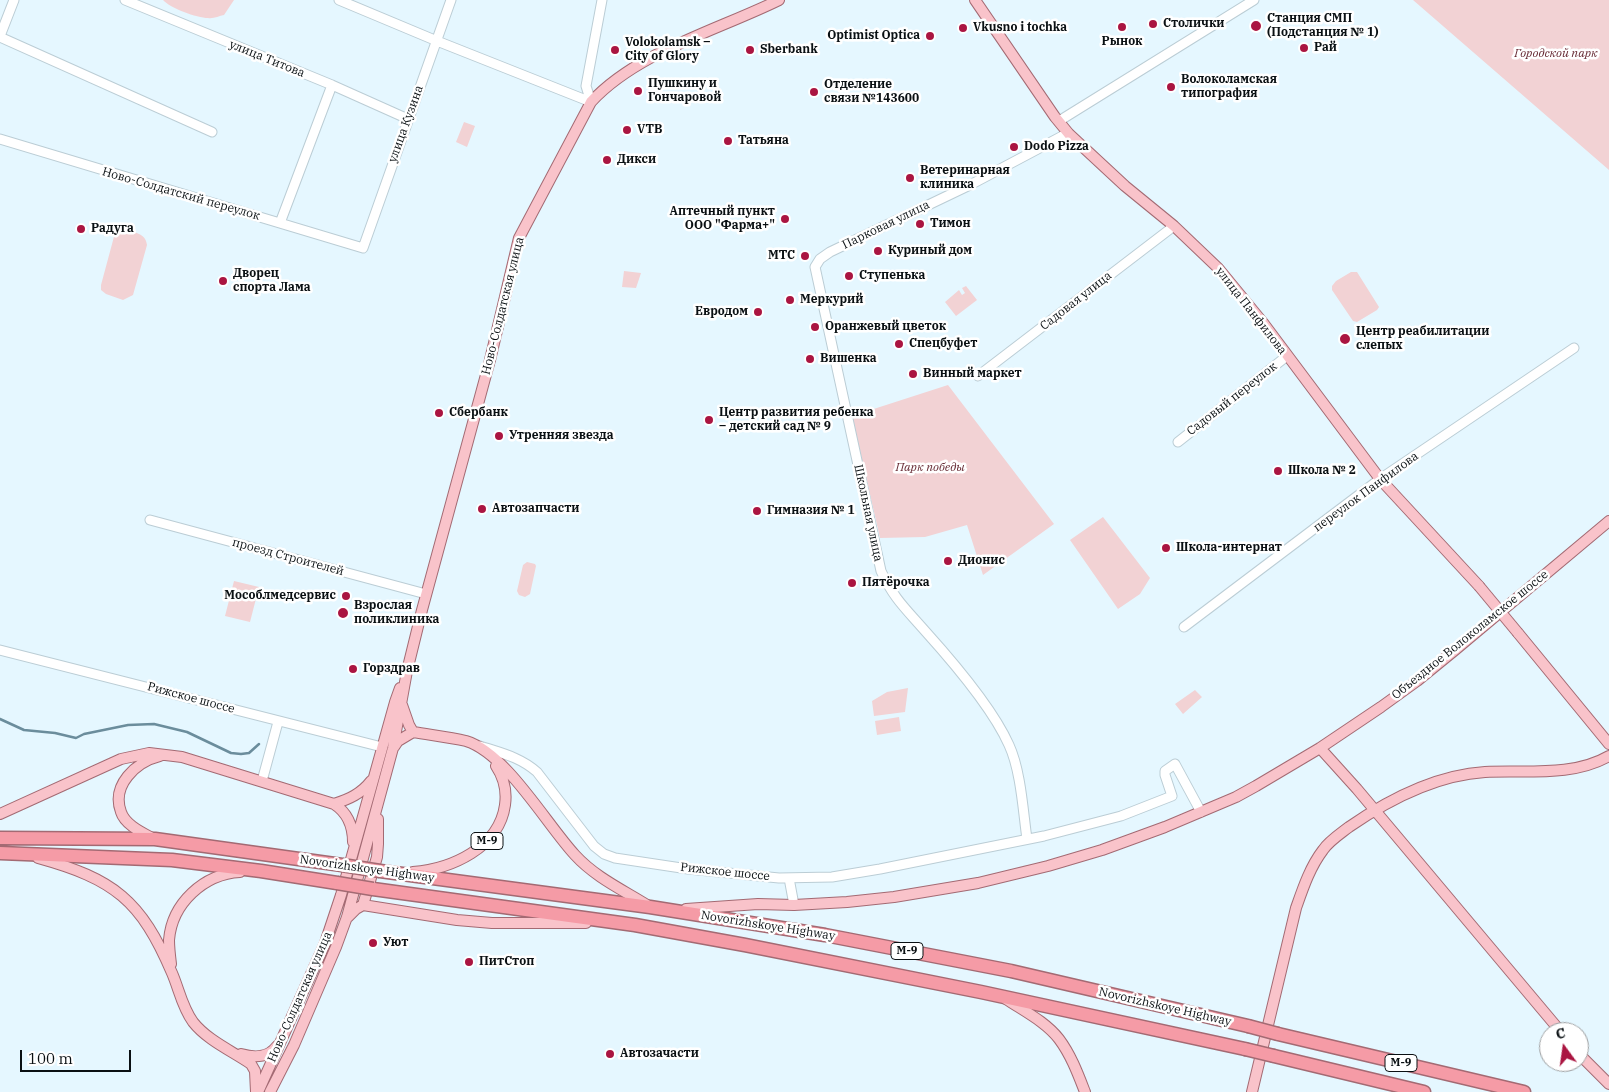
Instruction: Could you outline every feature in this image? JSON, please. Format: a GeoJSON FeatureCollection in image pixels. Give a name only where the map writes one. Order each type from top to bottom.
{"type":"FeatureCollection","features":[{"type":"Feature","properties":{"kind":"highway","name":"Novorizhskoye Highway"},"geometry":{"type":"LineString","coordinates":[[0,838],[154,840],[650,907],[824,935],[1012,971],[1524,1092]]}},
{"type":"Feature","properties":{"kind":"highway","name":"Novorizhskoye Highway"},"geometry":{"type":"LineString","coordinates":[[0,853],[172,860],[635,925],[1001,996],[1245,1049],[1424,1092]]}},
{"type":"Feature","properties":{"kind":"main road","name":"Ново-Солдатская улица"},"geometry":{"type":"LineString","coordinates":[[257,1092],[325,943],[373,778],[387,748],[402,704],[407,671],[426,594],[490,360],[519,238],[591,102],[602,90],[620,77],[663,52],[779,0]]}},
{"type":"Feature","properties":{"kind":"main road","name":"улица Панфилова"},"geometry":{"type":"LineString","coordinates":[[975,0],[1068,133],[1125,186],[1174,226],[1218,268],[1255,312],[1380,480],[1479,586],[1609,744]]}},
{"type":"Feature","properties":{"kind":"main road","name":"Объездное Волоколамское шоссе"},"geometry":{"type":"LineString","coordinates":[[667,910],[758,904],[794,905],[894,897],[978,882],[1048,866],[1102,850],[1165,827],[1256,786],[1320,748],[1417,681],[1609,521]]}},
{"type":"Feature","properties":{"kind":"main road","name":"Ново-Солдатская улица"},"geometry":{"type":"LineString","coordinates":[[270,1092],[294,1045],[347,918],[378,806],[395,702],[407,671]]}},
{"type":"Feature","properties":{"kind":"main road"},"geometry":{"type":"LineString","coordinates":[[402,704],[413,732]]}},
{"type":"Feature","properties":{"kind":"main road"},"geometry":{"type":"LineString","coordinates":[[387,748],[413,732],[467,742]]}},
{"type":"Feature","properties":{"kind":"main road","name":"М-9"},"geometry":{"type":"LineString","coordinates":[[467,742],[488,755],[508,772],[576,856],[602,878],[650,907]]}},
{"type":"Feature","properties":{"kind":"main road"},"geometry":{"type":"LineString","coordinates":[[1320,748],[1376,811],[1552,1022]]}},
{"type":"Feature","properties":{"kind":"main road"},"geometry":{"type":"LineString","coordinates":[[0,814],[121,759],[149,753],[182,757],[334,804],[342,809],[350,823],[353,834],[353,851]]}},
{"type":"Feature","properties":{"kind":"main road"},"geometry":{"type":"LineString","coordinates":[[154,840],[136,828],[121,813],[121,788],[127,776],[138,766],[150,759],[165,755]]}},
{"type":"Feature","properties":{"kind":"main road","name":"М-9"},"geometry":{"type":"LineString","coordinates":[[397,873],[427,871],[446,866],[468,855],[490,839],[504,816],[506,797],[502,774],[488,755]]}},
{"type":"Feature","properties":{"kind":"main road"},"geometry":{"type":"LineString","coordinates":[[1252,1092],[1296,908],[1305,881],[1324,848],[1359,820],[1420,788],[1482,772],[1573,768],[1590,765],[1609,756]]}},
{"type":"Feature","properties":{"kind":"main road"},"geometry":{"type":"LineString","coordinates":[[334,804],[352,798],[365,790],[373,778]]}},
{"type":"Feature","properties":{"kind":"main road"},"geometry":{"type":"LineString","coordinates":[[363,906],[378,844],[378,806]]}},
{"type":"Feature","properties":{"kind":"main road"},"geometry":{"type":"LineString","coordinates":[[25,854],[69,866],[110,886],[128,900],[140,913],[152,931],[173,974],[185,1008],[193,1021],[202,1031],[251,1064],[255,1071],[257,1092]]}},
{"type":"Feature","properties":{"kind":"main road"},"geometry":{"type":"LineString","coordinates":[[173,974],[169,939],[177,915],[186,900],[196,889],[214,877],[231,872],[261,871]]}},
{"type":"Feature","properties":{"kind":"main road"},"geometry":{"type":"LineString","coordinates":[[347,918],[356,909],[363,906],[457,920],[492,923],[600,923],[635,925]]}},
{"type":"Feature","properties":{"kind":"main road"},"geometry":{"type":"LineString","coordinates":[[1001,996],[1044,1025],[1059,1038],[1069,1053],[1085,1092]]}},
{"type":"Feature","properties":{"kind":"main road"},"geometry":{"type":"LineString","coordinates":[[232,1051],[254,1057],[264,1056],[273,1052],[281,1041]]}},
{"type":"Feature","properties":{"kind":"main road"},"geometry":{"type":"LineString","coordinates":[[1589,1064],[1609,1084]]}},
{"type":"Feature","properties":{"kind":"street"},"geometry":{"type":"LineString","coordinates":[[14,0],[0,36],[212,132]]}},
{"type":"Feature","properties":{"kind":"street","name":"улица Титова"},"geometry":{"type":"LineString","coordinates":[[125,0],[332,85],[408,119]]}},
{"type":"Feature","properties":{"kind":"street"},"geometry":{"type":"LineString","coordinates":[[339,0],[591,102]]}},
{"type":"Feature","properties":{"kind":"street","name":"улица Кузина"},"geometry":{"type":"LineString","coordinates":[[363,248],[451,0]]}},
{"type":"Feature","properties":{"kind":"street"},"geometry":{"type":"LineString","coordinates":[[591,102],[586,86],[602,0]]}},
{"type":"Feature","properties":{"kind":"street"},"geometry":{"type":"LineString","coordinates":[[1058,121],[1254,0]]}},
{"type":"Feature","properties":{"kind":"street"},"geometry":{"type":"LineString","coordinates":[[280,223],[332,85]]}},
{"type":"Feature","properties":{"kind":"street","name":"Парковая улица"},"geometry":{"type":"LineString","coordinates":[[815,267],[820,259],[830,252],[970,185],[1068,133]]}},
{"type":"Feature","properties":{"kind":"street","name":"Ново-Солдатский переулок"},"geometry":{"type":"LineString","coordinates":[[0,139],[363,248]]}},
{"type":"Feature","properties":{"kind":"street","name":"Садовая улица"},"geometry":{"type":"LineString","coordinates":[[978,376],[1174,226]]}},
{"type":"Feature","properties":{"kind":"street","name":"Школьная улица"},"geometry":{"type":"LineString","coordinates":[[815,267],[881,571],[889,588],[901,605],[926,632],[974,691],[1010,746],[1018,780],[1027,839]]}},
{"type":"Feature","properties":{"kind":"street","name":"переулок Панфилова"},"geometry":{"type":"LineString","coordinates":[[1184,627],[1380,480],[1574,348]]}},
{"type":"Feature","properties":{"kind":"street","name":"Садовый переулок"},"geometry":{"type":"LineString","coordinates":[[1178,442],[1287,356]]}},
{"type":"Feature","properties":{"kind":"street","name":"проезд Строителей"},"geometry":{"type":"LineString","coordinates":[[150,520],[426,594]]}},
{"type":"Feature","properties":{"kind":"street","name":"Рижское шоссе"},"geometry":{"type":"LineString","coordinates":[[0,650],[176,694],[278,722],[387,748]]}},
{"type":"Feature","properties":{"kind":"street"},"geometry":{"type":"LineString","coordinates":[[262,781],[278,722]]}},
{"type":"Feature","properties":{"kind":"street","name":"Рижское шоссе"},"geometry":{"type":"LineString","coordinates":[[467,742],[513,756],[526,762],[537,772],[594,846],[604,854],[615,858],[688,869],[790,878],[832,877],[1044,836],[1121,816],[1170,797],[1173,793],[1165,771],[1175,764],[1201,812]]}},
{"type":"Feature","properties":{"kind":"street"},"geometry":{"type":"LineString","coordinates":[[790,878],[794,905]]}},
{"type":"Feature","properties":{"kind":"green space"},"geometry":{"type":"Polygon","coordinates":[[[163,0],[234,0],[224,15],[210,18],[184,12],[163,0]]]}},
{"type":"Feature","properties":{"kind":"green space","name":"Городской парк"},"geometry":{"type":"Polygon","coordinates":[[[1413,0],[1609,0],[1609,170],[1413,0]]]}},
{"type":"Feature","properties":{"kind":"green space"},"geometry":{"type":"Polygon","coordinates":[[[464,122],[475,126],[467,147],[456,142],[464,122]]]}},
{"type":"Feature","properties":{"kind":"green space"},"geometry":{"type":"Polygon","coordinates":[[[124,229],[142,235],[147,245],[133,295],[123,300],[106,294],[101,290],[101,285],[115,233],[124,229]]]}},
{"type":"Feature","properties":{"kind":"green space"},"geometry":{"type":"Polygon","coordinates":[[[624,271],[641,273],[636,288],[622,287],[624,271]]]}},
{"type":"Feature","properties":{"kind":"green space"},"geometry":{"type":"Polygon","coordinates":[[[1351,272],[1357,272],[1379,307],[1357,322],[1353,321],[1332,290],[1332,286],[1336,281],[1351,272]]]}},
{"type":"Feature","properties":{"kind":"green space"},"geometry":{"type":"Polygon","coordinates":[[[966,286],[977,300],[956,316],[945,302],[959,290],[962,295],[965,293],[962,288],[966,286]]]}},
{"type":"Feature","properties":{"kind":"green space","name":"Парк победы"},"geometry":{"type":"Polygon","coordinates":[[[948,385],[1054,524],[983,575],[967,525],[925,537],[880,538],[852,416],[948,385]]]}},
{"type":"Feature","properties":{"kind":"green space"},"geometry":{"type":"Polygon","coordinates":[[[1103,517],[1150,578],[1140,594],[1118,609],[1070,540],[1103,517]]]}},
{"type":"Feature","properties":{"kind":"green space"},"geometry":{"type":"Polygon","coordinates":[[[527,562],[536,566],[530,594],[525,597],[519,595],[517,591],[523,565],[527,562]]]}},
{"type":"Feature","properties":{"kind":"green space"},"geometry":{"type":"Polygon","coordinates":[[[234,581],[259,587],[250,622],[225,616],[234,581]]]}},
{"type":"Feature","properties":{"kind":"green space"},"geometry":{"type":"Polygon","coordinates":[[[908,688],[905,712],[874,716],[872,701],[887,692],[908,688]]]}},
{"type":"Feature","properties":{"kind":"green space"},"geometry":{"type":"Polygon","coordinates":[[[1195,690],[1202,697],[1183,714],[1175,704],[1195,690]]]}},
{"type":"Feature","properties":{"kind":"green space"},"geometry":{"type":"Polygon","coordinates":[[[899,717],[901,731],[877,735],[875,721],[899,717]]]}},
{"type":"Feature","properties":{"kind":"waterway"},"geometry":{"type":"LineString","coordinates":[[0,719],[24,730],[55,733],[76,738],[84,734],[128,725],[154,724],[187,732],[231,753],[241,754],[249,753],[259,744]]}},
{"type":"Feature","properties":{"kind":"place","name":"Столички"},"geometry":{"type":"Point","coordinates":[1153,24]}},
{"type":"Feature","properties":{"kind":"place","name":"Станция СМП (Подстанция № 1)"},"geometry":{"type":"Point","coordinates":[1256,26]}},
{"type":"Feature","properties":{"kind":"place","name":"Рынок"},"geometry":{"type":"Point","coordinates":[1122,27]}},
{"type":"Feature","properties":{"kind":"place","name":"Vkusno i tochka"},"geometry":{"type":"Point","coordinates":[963,28]}},
{"type":"Feature","properties":{"kind":"place","name":"Optimist Optica"},"geometry":{"type":"Point","coordinates":[930,36]}},
{"type":"Feature","properties":{"kind":"place","name":"Рай"},"geometry":{"type":"Point","coordinates":[1304,48]}},
{"type":"Feature","properties":{"kind":"place","name":"Volokolamsk – City of Glory"},"geometry":{"type":"Point","coordinates":[615,50]}},
{"type":"Feature","properties":{"kind":"place","name":"Sberbank"},"geometry":{"type":"Point","coordinates":[750,50]}},
{"type":"Feature","properties":{"kind":"place","name":"Волоколамская типография"},"geometry":{"type":"Point","coordinates":[1171,87]}},
{"type":"Feature","properties":{"kind":"place","name":"Пушкину и Гончаровой"},"geometry":{"type":"Point","coordinates":[638,91]}},
{"type":"Feature","properties":{"kind":"place","name":"Отделение связи №143600"},"geometry":{"type":"Point","coordinates":[814,92]}},
{"type":"Feature","properties":{"kind":"place","name":"VTB"},"geometry":{"type":"Point","coordinates":[627,130]}},
{"type":"Feature","properties":{"kind":"place","name":"Татьяна"},"geometry":{"type":"Point","coordinates":[728,141]}},
{"type":"Feature","properties":{"kind":"place","name":"Dodo Pizza"},"geometry":{"type":"Point","coordinates":[1014,147]}},
{"type":"Feature","properties":{"kind":"place","name":"Дикси"},"geometry":{"type":"Point","coordinates":[607,160]}},
{"type":"Feature","properties":{"kind":"place","name":"Ветеринарная клиника"},"geometry":{"type":"Point","coordinates":[910,178]}},
{"type":"Feature","properties":{"kind":"place","name":"Аптечный пункт ООО \"Фарма+\""},"geometry":{"type":"Point","coordinates":[785,219]}},
{"type":"Feature","properties":{"kind":"place","name":"Тимон"},"geometry":{"type":"Point","coordinates":[920,224]}},
{"type":"Feature","properties":{"kind":"place","name":"Радуга"},"geometry":{"type":"Point","coordinates":[81,229]}},
{"type":"Feature","properties":{"kind":"place","name":"Куриный дом"},"geometry":{"type":"Point","coordinates":[878,251]}},
{"type":"Feature","properties":{"kind":"place","name":"МТС"},"geometry":{"type":"Point","coordinates":[805,256]}},
{"type":"Feature","properties":{"kind":"place","name":"Ступенька"},"geometry":{"type":"Point","coordinates":[849,276]}},
{"type":"Feature","properties":{"kind":"place","name":"Дворец спорта Лама"},"geometry":{"type":"Point","coordinates":[223,281]}},
{"type":"Feature","properties":{"kind":"place","name":"Меркурий"},"geometry":{"type":"Point","coordinates":[790,300]}},
{"type":"Feature","properties":{"kind":"place","name":"Евродом"},"geometry":{"type":"Point","coordinates":[758,312]}},
{"type":"Feature","properties":{"kind":"place","name":"Оранжевый цветок"},"geometry":{"type":"Point","coordinates":[815,327]}},
{"type":"Feature","properties":{"kind":"place","name":"Центр реабилитации слепых"},"geometry":{"type":"Point","coordinates":[1345,339]}},
{"type":"Feature","properties":{"kind":"place","name":"Спецбуфет"},"geometry":{"type":"Point","coordinates":[899,344]}},
{"type":"Feature","properties":{"kind":"place","name":"Вишенка"},"geometry":{"type":"Point","coordinates":[810,359]}},
{"type":"Feature","properties":{"kind":"place","name":"Винный маркет"},"geometry":{"type":"Point","coordinates":[913,374]}},
{"type":"Feature","properties":{"kind":"place","name":"Сбербанк"},"geometry":{"type":"Point","coordinates":[439,413]}},
{"type":"Feature","properties":{"kind":"place","name":"Центр развития ребенка – детский сад № 9"},"geometry":{"type":"Point","coordinates":[709,420]}},
{"type":"Feature","properties":{"kind":"place","name":"Утренняя звезда"},"geometry":{"type":"Point","coordinates":[499,436]}},
{"type":"Feature","properties":{"kind":"place","name":"Школа № 2"},"geometry":{"type":"Point","coordinates":[1278,471]}},
{"type":"Feature","properties":{"kind":"place","name":"Автозапчасти"},"geometry":{"type":"Point","coordinates":[482,509]}},
{"type":"Feature","properties":{"kind":"place","name":"Гимназия № 1"},"geometry":{"type":"Point","coordinates":[757,511]}},
{"type":"Feature","properties":{"kind":"place","name":"Школа-интернат"},"geometry":{"type":"Point","coordinates":[1166,548]}},
{"type":"Feature","properties":{"kind":"place","name":"Дионис"},"geometry":{"type":"Point","coordinates":[948,561]}},
{"type":"Feature","properties":{"kind":"place","name":"Пятёрочка"},"geometry":{"type":"Point","coordinates":[852,583]}},
{"type":"Feature","properties":{"kind":"place","name":"Мособлмедсервис"},"geometry":{"type":"Point","coordinates":[346,596]}},
{"type":"Feature","properties":{"kind":"place","name":"Взрослая поликлиника"},"geometry":{"type":"Point","coordinates":[343,613]}},
{"type":"Feature","properties":{"kind":"place","name":"Горздрав"},"geometry":{"type":"Point","coordinates":[353,669]}},
{"type":"Feature","properties":{"kind":"place","name":"Уют"},"geometry":{"type":"Point","coordinates":[373,943]}},
{"type":"Feature","properties":{"kind":"place","name":"ПитСтоп"},"geometry":{"type":"Point","coordinates":[469,962]}},
{"type":"Feature","properties":{"kind":"place","name":"Автозачасти"},"geometry":{"type":"Point","coordinates":[610,1054]}}]}
